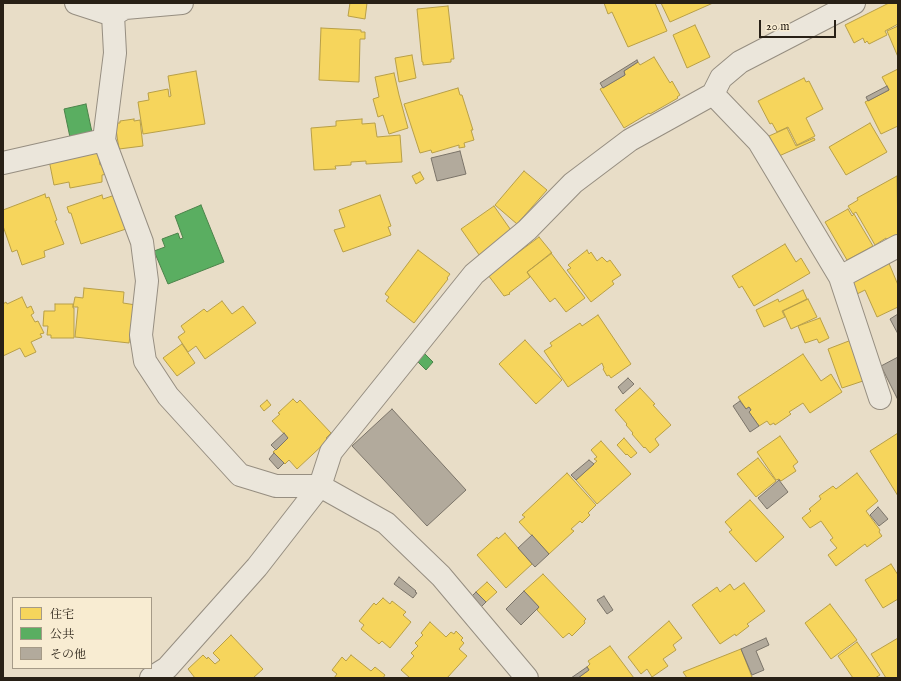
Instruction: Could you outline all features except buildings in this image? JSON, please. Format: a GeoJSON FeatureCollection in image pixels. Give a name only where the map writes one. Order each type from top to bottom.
{"type":"FeatureCollection","features":[{"type":"Feature","properties":{"kind":"street"},"geometry":{"type":"LineString","coordinates":[[76,3],[113,15],[125,8],[182,3]]}},
{"type":"Feature","properties":{"kind":"street"},"geometry":{"type":"LineString","coordinates":[[151,678],[167,668],[258,567],[320,486],[331,452],[474,274],[527,230],[572,182],[630,140],[713,94],[721,78],[740,62],[854,3]]}},
{"type":"Feature","properties":{"kind":"street"},"geometry":{"type":"LineString","coordinates":[[113,15],[115,53],[104,140],[142,242],[147,281],[141,335],[145,361],[168,396],[240,475],[276,486],[320,486],[386,523],[441,576],[527,678]]}},
{"type":"Feature","properties":{"kind":"street"},"geometry":{"type":"LineString","coordinates":[[713,94],[759,142],[840,277],[880,398]]}},
{"type":"Feature","properties":{"kind":"street"},"geometry":{"type":"LineString","coordinates":[[3,164],[104,140]]}},
{"type":"Feature","properties":{"kind":"street"},"geometry":{"type":"LineString","coordinates":[[840,277],[898,246]]}}]}
